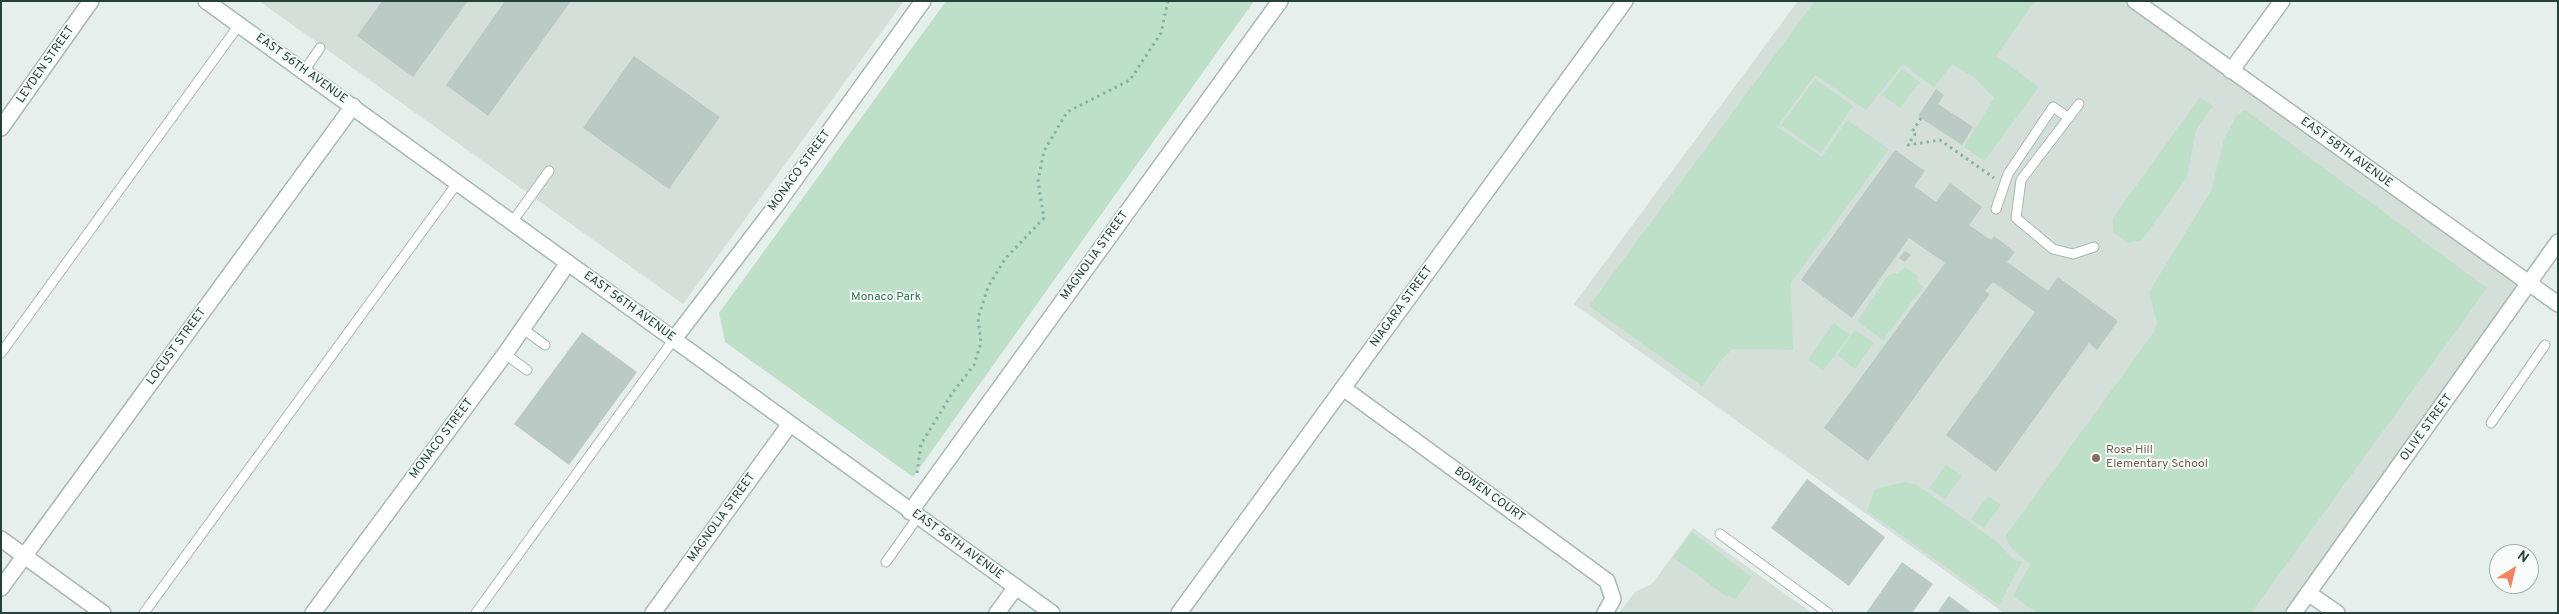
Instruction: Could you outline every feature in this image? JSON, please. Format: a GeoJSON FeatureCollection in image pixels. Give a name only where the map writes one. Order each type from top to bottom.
{"type":"FeatureCollection","features":[{"type":"Feature","properties":{"kind":"street","name":"LEYDEN STREET"},"geometry":{"type":"LineString","coordinates":[[1,128],[91,1]]}},
{"type":"Feature","properties":{"kind":"street","name":"MONACO STREET"},"geometry":{"type":"LineString","coordinates":[[674,339],[775,207],[923,1]]}},
{"type":"Feature","properties":{"kind":"street","name":"MAGNOLIA STREET"},"geometry":{"type":"LineString","coordinates":[[914,514],[1280,1]]}},
{"type":"Feature","properties":{"kind":"street","name":"NIAGARA STREET"},"geometry":{"type":"LineString","coordinates":[[1179,613],[1625,1]]}},
{"type":"Feature","properties":{"kind":"street","name":"EAST 58TH AVENUE"},"geometry":{"type":"LineString","coordinates":[[2135,1],[2558,304]]}},
{"type":"Feature","properties":{"kind":"street"},"geometry":{"type":"LineString","coordinates":[[2231,71],[2282,1]]}},
{"type":"Feature","properties":{"kind":"street","name":"EAST 56TH AVENUE"},"geometry":{"type":"LineString","coordinates":[[216,4],[239,25],[1052,613]]}},
{"type":"Feature","properties":{"kind":"street","name":"LOCUST STREET"},"geometry":{"type":"LineString","coordinates":[[1,588],[353,106]]}},
{"type":"Feature","properties":{"kind":"street","name":"OLIVE STREET"},"geometry":{"type":"LineString","coordinates":[[2294,613],[2558,242]]}},
{"type":"Feature","properties":{"kind":"street","name":"MONACO STREET"},"geometry":{"type":"LineString","coordinates":[[313,613],[505,354],[568,262]]}},
{"type":"Feature","properties":{"kind":"street","name":"BOWEN COURT"},"geometry":{"type":"LineString","coordinates":[[1343,388],[1607,581],[1613,599],[1605,613]]}},
{"type":"Feature","properties":{"kind":"street","name":"MAGNOLIA STREET"},"geometry":{"type":"LineString","coordinates":[[653,613],[790,424]]}},
{"type":"Feature","properties":{"kind":"street"},"geometry":{"type":"LineString","coordinates":[[1,539],[103,613]]}},
{"type":"Feature","properties":{"kind":"street"},"geometry":{"type":"LineString","coordinates":[[997,613],[1016,587]]}},
{"type":"Feature","properties":{"kind":"street"},"geometry":{"type":"LineString","coordinates":[[2308,593],[2337,613]]}},
{"type":"Feature","properties":{"kind":"lane"},"geometry":{"type":"LineString","coordinates":[[1,353],[239,25]]}},
{"type":"Feature","properties":{"kind":"lane"},"geometry":{"type":"LineString","coordinates":[[304,71],[320,48]]}},
{"type":"Feature","properties":{"kind":"lane"},"geometry":{"type":"LineString","coordinates":[[2079,104],[2021,180],[2016,218],[2053,249],[2073,254],[2094,247]]}},
{"type":"Feature","properties":{"kind":"lane"},"geometry":{"type":"LineString","coordinates":[[1996,209],[2008,174],[2053,107],[2069,118]]}},
{"type":"Feature","properties":{"kind":"lane"},"geometry":{"type":"LineString","coordinates":[[512,222],[549,171]]}},
{"type":"Feature","properties":{"kind":"lane"},"geometry":{"type":"LineString","coordinates":[[144,613],[458,182]]}},
{"type":"Feature","properties":{"kind":"lane"},"geometry":{"type":"LineString","coordinates":[[522,328],[544,345]]}},
{"type":"Feature","properties":{"kind":"lane"},"geometry":{"type":"LineString","coordinates":[[476,613],[674,339]]}},
{"type":"Feature","properties":{"kind":"lane"},"geometry":{"type":"LineString","coordinates":[[2491,423],[2546,345]]}},
{"type":"Feature","properties":{"kind":"lane"},"geometry":{"type":"LineString","coordinates":[[505,354],[527,370]]}},
{"type":"Feature","properties":{"kind":"lane"},"geometry":{"type":"LineString","coordinates":[[886,562],[914,514]]}},
{"type":"Feature","properties":{"kind":"lane"},"geometry":{"type":"LineString","coordinates":[[1720,534],[1828,613]]}},
{"type":"Feature","properties":{"kind":"path"},"geometry":{"type":"LineString","coordinates":[[915,483],[921,444],[953,392],[974,365],[981,343],[978,318],[988,287],[1005,259],[1044,218],[1038,181],[1044,151],[1067,112],[1130,80],[1160,33],[1168,1]]}},
{"type":"Feature","properties":{"kind":"path"},"geometry":{"type":"LineString","coordinates":[[1921,118],[1912,132],[1915,134],[1908,145],[1940,140],[2004,186]]}},
{"type":"Feature","properties":{"kind":"shaded area"},"geometry":{"type":"Polygon","coordinates":[[[259,1],[904,1],[683,304],[259,1]]]}},
{"type":"Feature","properties":{"kind":"shaded area","name":"Rose Hill Elementary School"},"geometry":{"type":"Polygon","coordinates":[[[1798,1],[2131,1],[2528,283],[2292,613],[2004,613],[1574,304],[1798,1]]]}},
{"type":"Feature","properties":{"kind":"shaded area"},"geometry":{"type":"Polygon","coordinates":[[[1693,528],[1812,613],[1619,613],[1635,592],[1652,584],[1693,528]]]}},
{"type":"Feature","properties":{"kind":"green space","name":"Monaco Park"},"geometry":{"type":"Polygon","coordinates":[[[946,1],[1254,1],[913,477],[725,342],[719,313],[946,1]]]}},
{"type":"Feature","properties":{"kind":"green space"},"geometry":{"type":"Polygon","coordinates":[[[1815,1],[2035,1],[1996,56],[2039,87],[1984,161],[1964,147],[1994,98],[1975,78],[1952,64],[1934,87],[1903,64],[1866,110],[1815,75],[1777,127],[1822,157],[1847,120],[1889,149],[1791,283],[1793,350],[1733,349],[1722,359],[1702,386],[1589,306],[1815,1]]]}},
{"type":"Feature","properties":{"kind":"green space"},"geometry":{"type":"Polygon","coordinates":[[[1902,69],[1920,82],[1900,108],[1882,95],[1902,69]]]}},
{"type":"Feature","properties":{"kind":"green space"},"geometry":{"type":"Polygon","coordinates":[[[1815,79],[1853,106],[1821,153],[1781,125],[1815,79]]]}},
{"type":"Feature","properties":{"kind":"green space"},"geometry":{"type":"Polygon","coordinates":[[[2200,97],[2213,106],[2196,130],[2187,177],[2142,240],[2127,243],[2113,232],[2113,218],[2200,97]]]}},
{"type":"Feature","properties":{"kind":"green space"},"geometry":{"type":"Polygon","coordinates":[[[2245,110],[2487,288],[2251,613],[2037,613],[2013,596],[2030,564],[2012,549],[2005,537],[2154,332],[2157,323],[2149,292],[2211,191],[2224,139],[2236,116],[2245,110]]]}},
{"type":"Feature","properties":{"kind":"green space"},"geometry":{"type":"Polygon","coordinates":[[[1905,267],[1918,276],[1917,282],[1923,287],[1883,340],[1857,321],[1888,275],[1898,273],[1905,267]]]}},
{"type":"Feature","properties":{"kind":"green space"},"geometry":{"type":"Polygon","coordinates":[[[1834,323],[1850,335],[1823,371],[1808,359],[1834,323]]]}},
{"type":"Feature","properties":{"kind":"green space"},"geometry":{"type":"Polygon","coordinates":[[[1855,330],[1874,343],[1855,369],[1837,355],[1855,330]]]}},
{"type":"Feature","properties":{"kind":"green space"},"geometry":{"type":"Polygon","coordinates":[[[1946,465],[1962,476],[1945,499],[1929,488],[1946,465]]]}},
{"type":"Feature","properties":{"kind":"green space"},"geometry":{"type":"Polygon","coordinates":[[[1905,482],[1917,485],[1996,541],[2013,559],[2022,562],[1999,605],[1867,511],[1875,489],[1905,482]]]}},
{"type":"Feature","properties":{"kind":"green space"},"geometry":{"type":"Polygon","coordinates":[[[1988,496],[2001,505],[1984,528],[1971,519],[1988,496]]]}},
{"type":"Feature","properties":{"kind":"green space"},"geometry":{"type":"Polygon","coordinates":[[[1692,532],[1752,577],[1735,599],[1729,595],[1727,597],[1673,557],[1692,532]]]}},
{"type":"Feature","properties":{"kind":"building"},"geometry":{"type":"Polygon","coordinates":[[[382,1],[468,1],[413,77],[357,36],[382,1]]]}},
{"type":"Feature","properties":{"kind":"building"},"geometry":{"type":"Polygon","coordinates":[[[505,1],[571,1],[488,116],[446,85],[505,1]]]}},
{"type":"Feature","properties":{"kind":"building"},"geometry":{"type":"Polygon","coordinates":[[[634,56],[720,117],[669,189],[583,128],[634,56]]]}},
{"type":"Feature","properties":{"kind":"building"},"geometry":{"type":"Polygon","coordinates":[[[1936,89],[1944,95],[1938,104],[1973,127],[1962,145],[1918,116],[1936,89]]]}},
{"type":"Feature","properties":{"kind":"building"},"geometry":{"type":"Polygon","coordinates":[[[1895,150],[1925,171],[1914,186],[1936,202],[1950,183],[1982,207],[1969,225],[1991,240],[1994,236],[2015,252],[2007,262],[2048,291],[2058,277],[2118,321],[2097,350],[2089,343],[1996,472],[1946,435],[2035,312],[1993,282],[1985,291],[1990,294],[1868,461],[1824,428],[1945,263],[1909,238],[1852,318],[1801,280],[1895,150]]]}},
{"type":"Feature","properties":{"kind":"building"},"geometry":{"type":"Polygon","coordinates":[[[1905,251],[1911,255],[1905,262],[1899,258],[1905,251]]]}},
{"type":"Feature","properties":{"kind":"building"},"geometry":{"type":"Polygon","coordinates":[[[582,332],[637,372],[569,465],[514,424],[582,332]]]}},
{"type":"Feature","properties":{"kind":"building"},"geometry":{"type":"Polygon","coordinates":[[[1807,479],[1885,537],[1849,586],[1771,528],[1807,479]]]}},
{"type":"Feature","properties":{"kind":"building"},"geometry":{"type":"Polygon","coordinates":[[[1902,562],[1933,584],[1912,613],[1866,613],[1902,562]]]}},
{"type":"Feature","properties":{"kind":"building"},"geometry":{"type":"Polygon","coordinates":[[[1949,596],[1972,613],[1937,613],[1949,596]]]}},
{"type":"Feature","properties":{"kind":"place","name":"Rose Hill Elementary School"},"geometry":{"type":"Point","coordinates":[2096,458]}}]}
